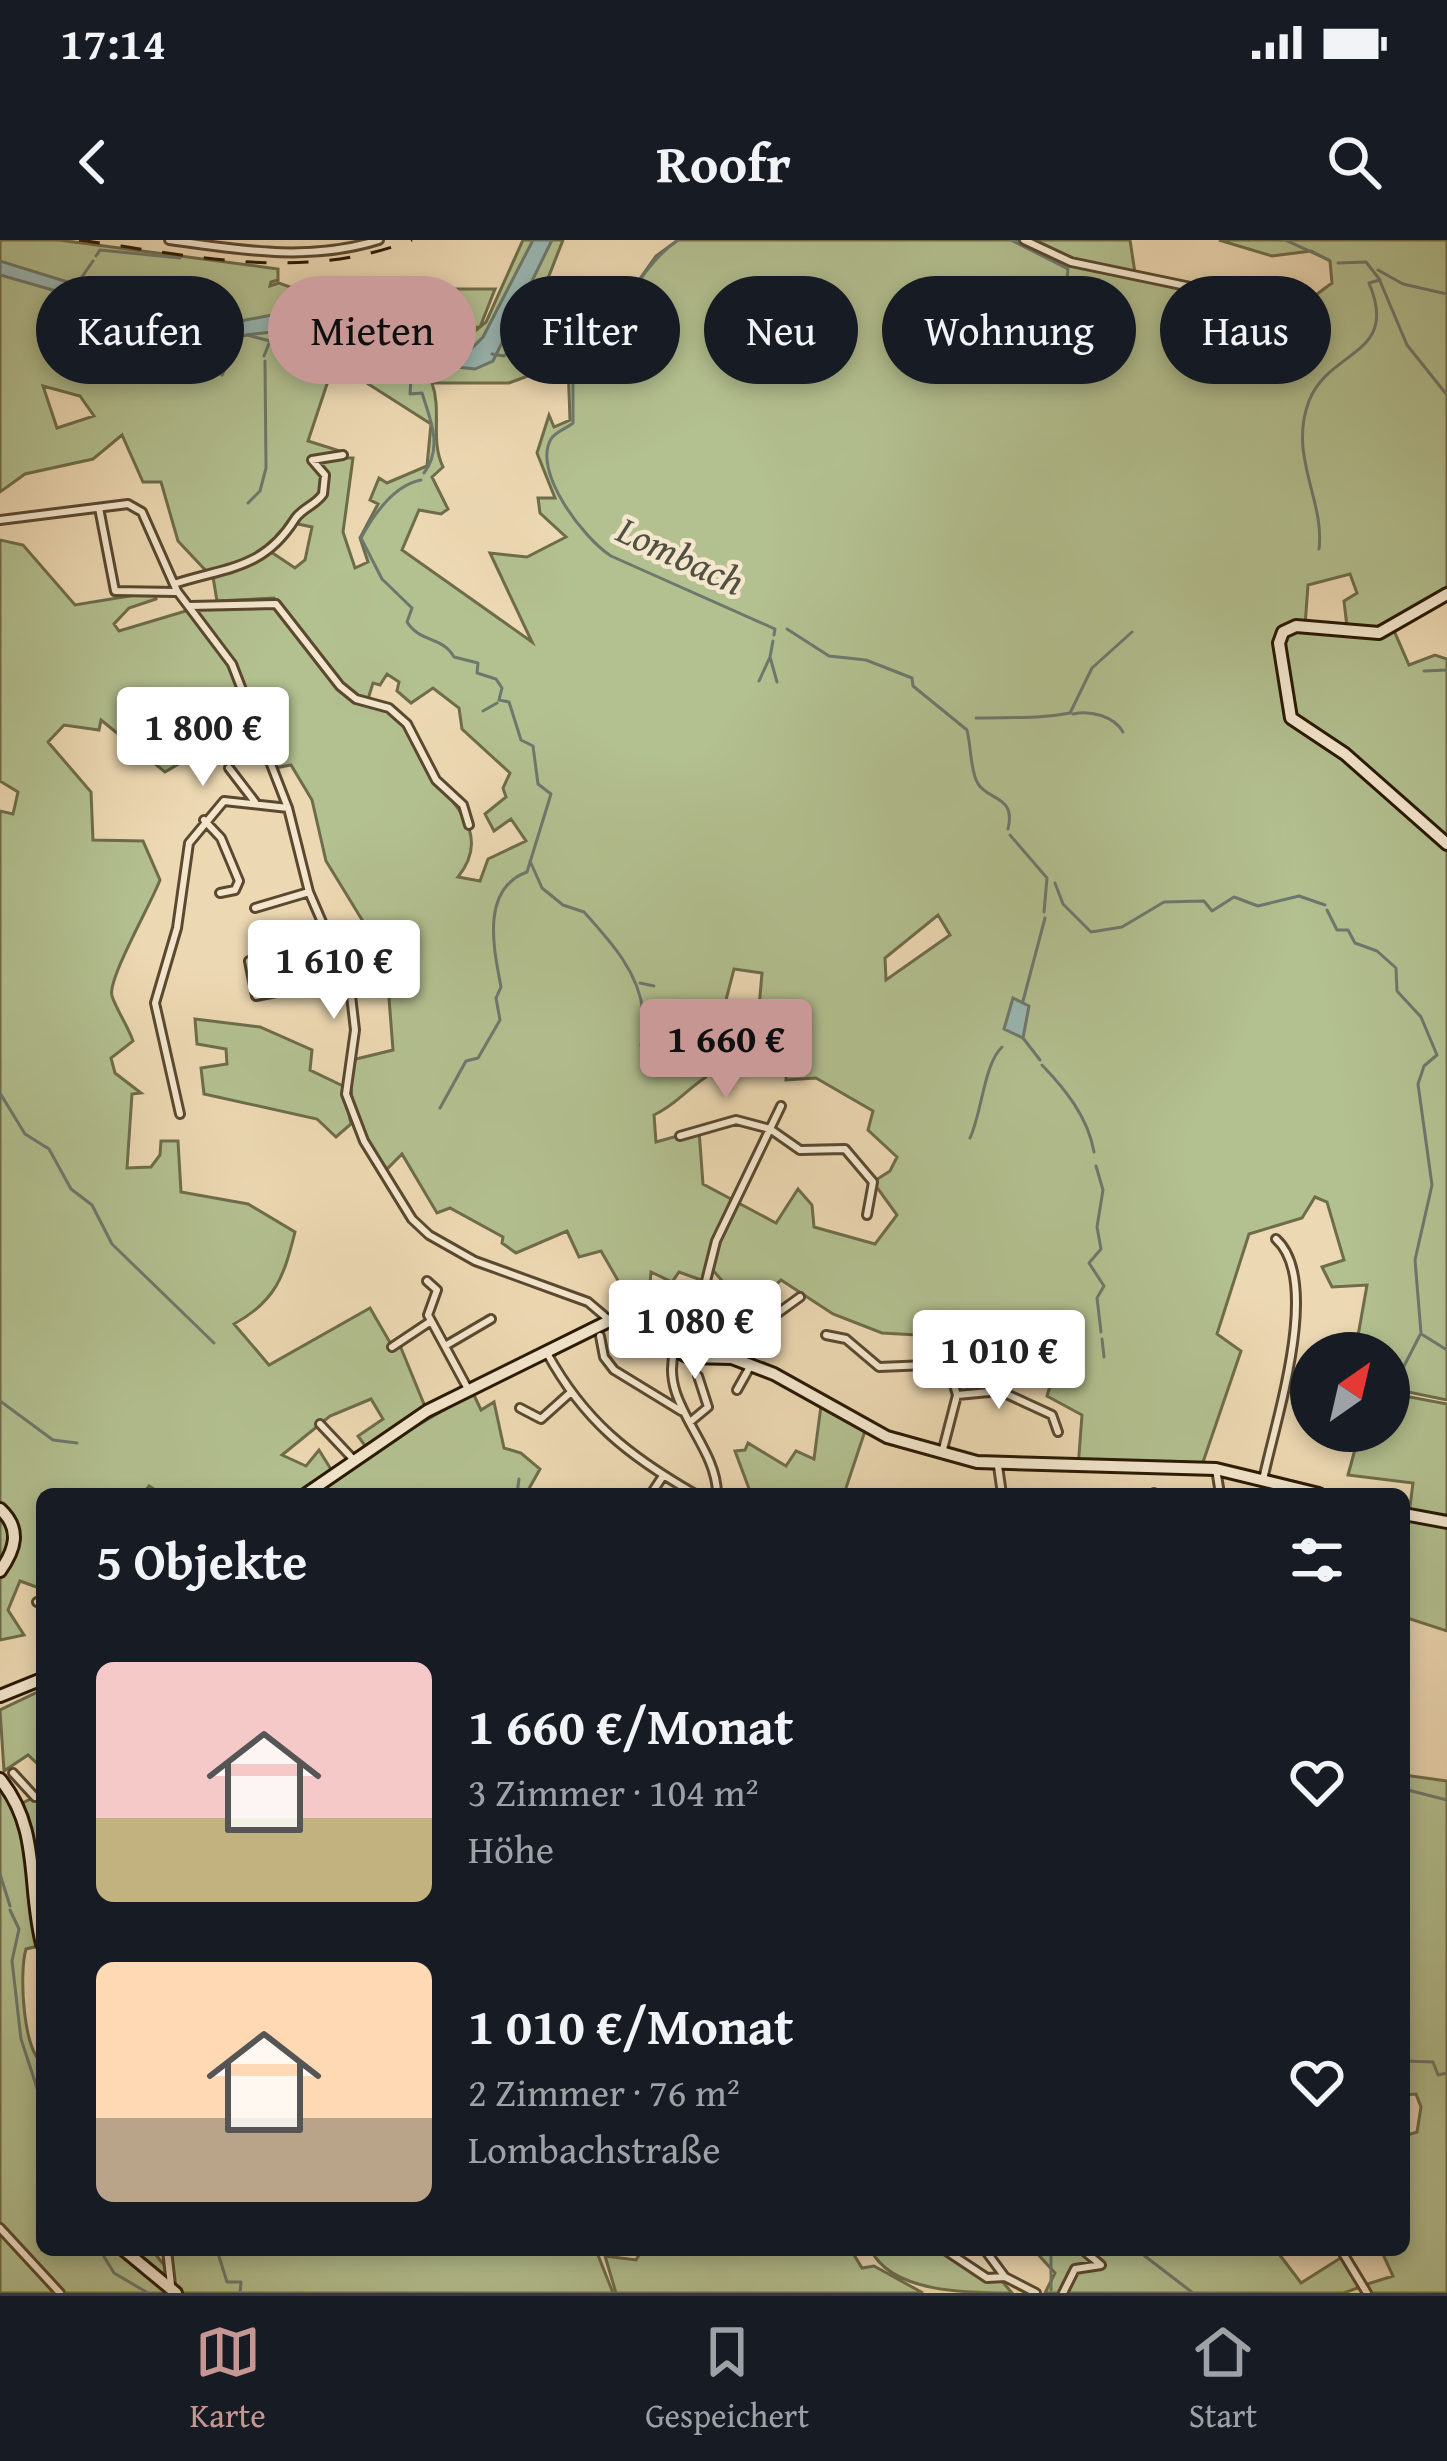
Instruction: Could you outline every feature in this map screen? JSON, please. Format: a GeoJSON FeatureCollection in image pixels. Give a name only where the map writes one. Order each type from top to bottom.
{"type":"FeatureCollection","features":[{"type":"Feature","properties":{"kind":"main road"},"geometry":{"type":"LineString","coordinates":[[1447,594],[1379,632],[1288,628],[1280,643],[1285,704],[1292,718],[1345,754],[1447,844]]}},
{"type":"Feature","properties":{"kind":"main road"},"geometry":{"type":"LineString","coordinates":[[314,1488],[468,1389],[608,1319],[627,1322],[692,1358],[732,1358],[751,1365],[887,1438],[942,1453],[998,1466],[1216,1469],[1292,1488]]}},
{"type":"Feature","properties":{"kind":"main road"},"geometry":{"type":"LineString","coordinates":[[0,1509],[12,1524],[15,1540],[0,1571]]}},
{"type":"Feature","properties":{"kind":"main road"},"geometry":{"type":"LineString","coordinates":[[1410,1515],[1447,1522]]}},
{"type":"Feature","properties":{"kind":"main road"},"geometry":{"type":"LineString","coordinates":[[0,1696],[36,1681]]}},
{"type":"Feature","properties":{"kind":"main road"},"geometry":{"type":"LineString","coordinates":[[0,1779],[18,1805],[32,1840],[36,1923]]}},
{"type":"Feature","properties":{"kind":"main road"},"geometry":{"type":"LineString","coordinates":[[131,2256],[174,2291]]}},
{"type":"Feature","properties":{"kind":"street"},"geometry":{"type":"LineString","coordinates":[[169,240],[274,254],[335,250],[379,240]]}},
{"type":"Feature","properties":{"kind":"street"},"geometry":{"type":"LineString","coordinates":[[334,240],[335,250]]}},
{"type":"Feature","properties":{"kind":"street"},"geometry":{"type":"LineString","coordinates":[[1024,240],[1071,262],[1160,281]]}},
{"type":"Feature","properties":{"kind":"street"},"geometry":{"type":"LineString","coordinates":[[99,508],[115,591],[176,588],[243,566],[279,545],[298,515],[323,494],[325,475],[312,460],[344,455]]}},
{"type":"Feature","properties":{"kind":"street"},"geometry":{"type":"LineString","coordinates":[[0,520],[138,508],[176,588],[232,664],[288,808],[309,892],[347,978],[355,1030],[346,1087],[350,1113],[412,1219],[437,1241],[475,1261],[588,1302],[608,1319]]}},
{"type":"Feature","properties":{"kind":"street"},"geometry":{"type":"LineString","coordinates":[[190,606],[276,604],[350,695],[384,705],[401,717],[436,780],[463,805],[469,825]]}},
{"type":"Feature","properties":{"kind":"street"},"geometry":{"type":"LineString","coordinates":[[229,768],[255,802]]}},
{"type":"Feature","properties":{"kind":"street"},"geometry":{"type":"LineString","coordinates":[[180,1114],[154,1003],[177,928],[189,843],[224,800],[288,808]]}},
{"type":"Feature","properties":{"kind":"street"},"geometry":{"type":"LineString","coordinates":[[204,820],[225,844],[239,881],[232,891],[220,893]]}},
{"type":"Feature","properties":{"kind":"street"},"geometry":{"type":"LineString","coordinates":[[255,908],[309,892]]}},
{"type":"Feature","properties":{"kind":"street"},"geometry":{"type":"LineString","coordinates":[[266,957],[281,992]]}},
{"type":"Feature","properties":{"kind":"street"},"geometry":{"type":"LineString","coordinates":[[249,961],[256,997],[347,978]]}},
{"type":"Feature","properties":{"kind":"street"},"geometry":{"type":"LineString","coordinates":[[715,1488],[670,1365],[673,1348],[698,1309],[716,1241],[781,1106]]}},
{"type":"Feature","properties":{"kind":"street"},"geometry":{"type":"LineString","coordinates":[[680,1136],[736,1120],[770,1129],[800,1150],[848,1151],[873,1182],[867,1215]]}},
{"type":"Feature","properties":{"kind":"street"},"geometry":{"type":"LineString","coordinates":[[1263,1480],[1296,1322],[1289,1263],[1276,1238]]}},
{"type":"Feature","properties":{"kind":"street"},"geometry":{"type":"LineString","coordinates":[[427,1282],[437,1290],[428,1311],[431,1322],[468,1389]]}},
{"type":"Feature","properties":{"kind":"street"},"geometry":{"type":"LineString","coordinates":[[732,1358],[745,1340],[800,1297]]}},
{"type":"Feature","properties":{"kind":"street"},"geometry":{"type":"LineString","coordinates":[[445,1346],[491,1319]]}},
{"type":"Feature","properties":{"kind":"street"},"geometry":{"type":"LineString","coordinates":[[392,1347],[431,1322]]}},
{"type":"Feature","properties":{"kind":"street"},"geometry":{"type":"LineString","coordinates":[[826,1335],[846,1339],[879,1367],[946,1369],[957,1395],[942,1453]]}},
{"type":"Feature","properties":{"kind":"street"},"geometry":{"type":"LineString","coordinates":[[600,1336],[604,1357],[614,1370],[685,1413]]}},
{"type":"Feature","properties":{"kind":"street"},"geometry":{"type":"LineString","coordinates":[[745,1340],[768,1347]]}},
{"type":"Feature","properties":{"kind":"street"},"geometry":{"type":"LineString","coordinates":[[545,1350],[570,1393],[612,1442],[684,1488]]}},
{"type":"Feature","properties":{"kind":"street"},"geometry":{"type":"LineString","coordinates":[[737,1390],[751,1365]]}},
{"type":"Feature","properties":{"kind":"street"},"geometry":{"type":"LineString","coordinates":[[690,1422],[707,1404],[698,1376]]}},
{"type":"Feature","properties":{"kind":"street"},"geometry":{"type":"LineString","coordinates":[[957,1395],[1005,1392],[1052,1415],[1058,1432]]}},
{"type":"Feature","properties":{"kind":"street"},"geometry":{"type":"LineString","coordinates":[[520,1408],[542,1419],[570,1393]]}},
{"type":"Feature","properties":{"kind":"street"},"geometry":{"type":"LineString","coordinates":[[320,1424],[353,1459]]}},
{"type":"Feature","properties":{"kind":"street"},"geometry":{"type":"LineString","coordinates":[[998,1466],[1001,1488]]}},
{"type":"Feature","properties":{"kind":"street"},"geometry":{"type":"LineString","coordinates":[[1216,1469],[1219,1488]]}},
{"type":"Feature","properties":{"kind":"street"},"geometry":{"type":"LineString","coordinates":[[656,1488],[663,1476]]}},
{"type":"Feature","properties":{"kind":"street"},"geometry":{"type":"LineString","coordinates":[[14,1773],[36,1797]]}},
{"type":"Feature","properties":{"kind":"street"},"geometry":{"type":"LineString","coordinates":[[18,1805],[36,1800]]}},
{"type":"Feature","properties":{"kind":"street"},"geometry":{"type":"LineString","coordinates":[[0,2228],[60,2293]]}},
{"type":"Feature","properties":{"kind":"street"},"geometry":{"type":"LineString","coordinates":[[167,2256],[174,2291]]}},
{"type":"Feature","properties":{"kind":"street"},"geometry":{"type":"LineString","coordinates":[[954,2256],[987,2278],[1005,2277]]}},
{"type":"Feature","properties":{"kind":"street"},"geometry":{"type":"LineString","coordinates":[[989,2256],[1005,2277],[1036,2293]]}},
{"type":"Feature","properties":{"kind":"street"},"geometry":{"type":"LineString","coordinates":[[1064,2293],[1075,2269],[1101,2265],[1090,2256]]}},
{"type":"Feature","properties":{"kind":"street"},"geometry":{"type":"LineString","coordinates":[[1344,2256],[1366,2293]]}},
{"type":"Feature","properties":{"kind":"green space"},"geometry":{"type":"Polygon","coordinates":[[[0,240],[59,240],[278,269],[278,276],[268,276],[268,384],[327,384],[308,441],[340,451],[339,458],[353,458],[343,532],[355,568],[368,562],[360,538],[378,504],[370,500],[379,478],[387,483],[427,466],[431,424],[368,384],[432,384],[443,467],[432,477],[448,509],[441,514],[419,510],[402,550],[532,642],[490,553],[527,557],[566,537],[540,513],[538,498],[555,498],[537,453],[549,415],[554,427],[570,420],[569,384],[680,384],[680,276],[642,276],[656,256],[678,240],[1130,240],[1135,273],[1160,279],[1160,384],[1331,384],[1330,261],[1311,251],[1272,256],[1219,240],[1447,240],[1447,594],[1392,626],[1409,665],[1435,655],[1447,659],[1447,1400],[1410,1392],[1410,1332],[1359,1332],[1367,1285],[1332,1287],[1322,1267],[1344,1260],[1327,1202],[1315,1197],[1302,1218],[1249,1234],[1217,1334],[1241,1351],[1202,1465],[1078,1468],[1082,1415],[1047,1396],[1053,1376],[995,1361],[953,1337],[882,1333],[833,1314],[781,1280],[749,1311],[710,1267],[704,1281],[679,1272],[672,1282],[651,1272],[650,1284],[620,1284],[601,1251],[579,1257],[567,1231],[516,1253],[502,1243],[503,1237],[450,1208],[437,1213],[402,1154],[385,1171],[361,1130],[351,1093],[352,1060],[393,1050],[386,959],[326,861],[312,800],[291,765],[275,768],[266,746],[228,763],[203,754],[165,772],[101,720],[99,730],[64,725],[48,742],[91,792],[93,840],[143,841],[160,880],[112,987],[133,1041],[111,1058],[115,1073],[141,1093],[132,1094],[127,1168],[151,1167],[160,1155],[161,1141],[178,1141],[181,1192],[248,1204],[295,1232],[276,1286],[260,1306],[234,1324],[269,1365],[370,1308],[392,1346],[401,1348],[426,1409],[366,1447],[358,1436],[383,1419],[371,1399],[330,1416],[282,1455],[306,1466],[319,1450],[332,1471],[311,1488],[36,1488],[36,1587],[20,1581],[8,1610],[24,1635],[0,1640],[0,811],[13,814],[18,792],[0,781],[0,540],[23,545],[75,605],[154,592],[156,599],[129,608],[114,624],[119,631],[199,607],[273,605],[336,685],[351,695],[393,712],[405,724],[427,767],[466,821],[471,847],[458,877],[480,881],[488,859],[526,841],[511,819],[494,831],[485,814],[506,797],[503,788],[510,773],[462,729],[459,708],[433,688],[411,703],[397,691],[399,682],[387,674],[380,685],[373,683],[368,699],[355,695],[329,672],[274,598],[217,601],[213,577],[271,552],[295,568],[305,560],[312,527],[293,523],[267,549],[209,574],[178,541],[161,482],[143,482],[122,435],[93,459],[25,474],[0,492],[0,240]],[[43,386],[57,428],[94,416],[80,396],[43,386]],[[1350,574],[1308,585],[1305,626],[1347,627],[1344,601],[1357,593],[1350,574]],[[938,915],[885,958],[886,980],[950,935],[938,915]],[[734,969],[706,1077],[654,1115],[656,1142],[699,1130],[703,1184],[776,1223],[798,1189],[812,1205],[814,1227],[875,1244],[897,1215],[873,1182],[890,1171],[897,1157],[868,1130],[873,1111],[816,1078],[786,1080],[791,1013],[759,1008],[762,973],[734,969]]]}},
{"type":"Feature","properties":{"kind":"green space"},"geometry":{"type":"Polygon","coordinates":[[[523,240],[563,240],[549,276],[507,276],[523,240]]]}},
{"type":"Feature","properties":{"kind":"green space"},"geometry":{"type":"Polygon","coordinates":[[[476,289],[495,289],[480,327],[476,327],[476,289]]]}},
{"type":"Feature","properties":{"kind":"green space"},"geometry":{"type":"Polygon","coordinates":[[[500,291],[500,383],[476,383],[476,330],[486,322],[500,291]]]}},
{"type":"Feature","properties":{"kind":"green space"},"geometry":{"type":"Polygon","coordinates":[[[195,1019],[260,1027],[312,1050],[310,1070],[343,1086],[351,1124],[336,1137],[317,1119],[204,1094],[201,1068],[227,1064],[226,1049],[197,1044],[195,1019]]]}},
{"type":"Feature","properties":{"kind":"green space"},"geometry":{"type":"Polygon","coordinates":[[[473,1393],[481,1410],[494,1402],[504,1448],[521,1453],[540,1469],[529,1488],[320,1488],[473,1393]]]}},
{"type":"Feature","properties":{"kind":"green space"},"geometry":{"type":"Polygon","coordinates":[[[1410,1397],[1447,1404],[1447,1631],[1410,1619],[1413,1483],[1348,1475],[1354,1452],[1410,1452],[1410,1397]]]}},
{"type":"Feature","properties":{"kind":"green space"},"geometry":{"type":"Polygon","coordinates":[[[821,1406],[865,1431],[846,1488],[749,1488],[735,1451],[745,1450],[748,1443],[786,1466],[796,1451],[814,1459],[821,1406]]]}},
{"type":"Feature","properties":{"kind":"green space"},"geometry":{"type":"Polygon","coordinates":[[[36,1693],[36,1762],[28,1755],[4,1771],[0,1710],[36,1693]]]}},
{"type":"Feature","properties":{"kind":"green space"},"geometry":{"type":"Polygon","coordinates":[[[1410,1776],[1447,1781],[1447,2293],[1369,2293],[1364,2285],[1393,2276],[1384,2256],[1410,2256],[1410,2134],[1417,2132],[1421,2107],[1416,2094],[1410,2094],[1410,1776]]]}},
{"type":"Feature","properties":{"kind":"green space"},"geometry":{"type":"Polygon","coordinates":[[[0,1786],[18,1805],[36,1798],[36,1878],[29,1877],[36,1946],[26,1949],[23,1975],[24,2009],[36,2055],[36,2256],[157,2256],[164,2265],[163,2256],[598,2256],[613,2293],[0,2293],[0,1786]]]}},
{"type":"Feature","properties":{"kind":"green space"},"geometry":{"type":"Polygon","coordinates":[[[605,2256],[636,2260],[638,2256],[855,2256],[862,2268],[874,2266],[923,2293],[616,2293],[605,2256]]]}},
{"type":"Feature","properties":{"kind":"green space"},"geometry":{"type":"Polygon","coordinates":[[[875,2256],[949,2256],[987,2280],[1001,2280],[1012,2293],[933,2288],[913,2283],[875,2256]]]}},
{"type":"Feature","properties":{"kind":"green space"},"geometry":{"type":"Polygon","coordinates":[[[1039,2256],[1281,2256],[1301,2283],[1342,2257],[1360,2287],[1344,2293],[1045,2293],[1055,2273],[1039,2256]]]}},
{"type":"Feature","properties":{"kind":"water"},"geometry":{"type":"Polygon","coordinates":[[[533,240],[552,240],[534,276],[514,276],[533,240]]]}},
{"type":"Feature","properties":{"kind":"water"},"geometry":{"type":"Polygon","coordinates":[[[0,261],[48,276],[36,276],[36,285],[0,275],[0,261]]]}},
{"type":"Feature","properties":{"kind":"water"},"geometry":{"type":"Polygon","coordinates":[[[500,304],[500,347],[493,361],[476,369],[476,344],[500,304]]]}},
{"type":"Feature","properties":{"kind":"water"},"geometry":{"type":"Polygon","coordinates":[[[268,316],[268,332],[244,336],[244,320],[268,316]]]}},
{"type":"Feature","properties":{"kind":"water"},"geometry":{"type":"Polygon","coordinates":[[[1013,998],[1029,1006],[1023,1038],[1004,1029],[1013,998]]]}},
{"type":"Feature","properties":{"kind":"waterway"},"geometry":{"type":"LineString","coordinates":[[492,354],[504,356],[526,334],[547,336],[559,329],[571,338],[590,330],[678,240]]}},
{"type":"Feature","properties":{"kind":"waterway"},"geometry":{"type":"LineString","coordinates":[[1011,240],[1068,269],[1067,276]]}},
{"type":"Feature","properties":{"kind":"waterway"},"geometry":{"type":"LineString","coordinates":[[1285,240],[1329,260]]}},
{"type":"Feature","properties":{"kind":"waterway"},"geometry":{"type":"LineString","coordinates":[[96,256],[100,250],[180,258]]}},
{"type":"Feature","properties":{"kind":"waterway"},"geometry":{"type":"LineString","coordinates":[[83,276],[93,261]]}},
{"type":"Feature","properties":{"kind":"waterway"},"geometry":{"type":"LineString","coordinates":[[1319,549],[1304,421],[1319,384],[1369,339],[1376,325],[1369,283],[1380,280],[1366,262],[1338,263]]}},
{"type":"Feature","properties":{"kind":"waterway"},"geometry":{"type":"LineString","coordinates":[[1378,270],[1403,284],[1447,294]]}},
{"type":"Feature","properties":{"kind":"waterway"},"geometry":{"type":"LineString","coordinates":[[1380,281],[1407,345],[1447,395]]}},
{"type":"Feature","properties":{"kind":"waterway"},"geometry":{"type":"LineString","coordinates":[[247,335],[270,341],[264,356]]}},
{"type":"Feature","properties":{"kind":"waterway"},"geometry":{"type":"LineString","coordinates":[[248,503],[260,491],[266,468],[265,361]]}},
{"type":"Feature","properties":{"kind":"waterway"},"geometry":{"type":"LineString","coordinates":[[411,384],[410,394],[422,393],[433,432],[433,453],[424,473]]}},
{"type":"Feature","properties":{"kind":"waterway","name":"Lombach"},"geometry":{"type":"LineString","coordinates":[[573,384],[573,423],[551,439],[548,468],[563,503],[587,535],[611,556],[775,629],[774,635]]}},
{"type":"Feature","properties":{"kind":"waterway"},"geometry":{"type":"LineString","coordinates":[[421,480],[394,494],[361,538],[382,579],[412,608],[407,622],[412,629],[454,657],[478,663],[477,673],[496,679],[502,688],[499,700],[509,702],[521,740],[533,746],[538,784],[551,794],[527,872],[512,880],[496,906],[500,1020],[478,1058],[466,1061],[440,1108]]}},
{"type":"Feature","properties":{"kind":"waterway","name":"Lombach"},"geometry":{"type":"LineString","coordinates":[[787,629],[829,656],[866,660],[912,678],[913,686],[967,730],[975,777],[1008,809],[1008,829]]}},
{"type":"Feature","properties":{"kind":"waterway"},"geometry":{"type":"LineString","coordinates":[[976,718],[1070,713],[1092,668],[1132,632]]}},
{"type":"Feature","properties":{"kind":"waterway"},"geometry":{"type":"LineString","coordinates":[[773,641],[770,657],[777,682]]}},
{"type":"Feature","properties":{"kind":"waterway"},"geometry":{"type":"LineString","coordinates":[[759,681],[770,657]]}},
{"type":"Feature","properties":{"kind":"waterway"},"geometry":{"type":"LineString","coordinates":[[1424,671],[1447,670]]}},
{"type":"Feature","properties":{"kind":"waterway"},"geometry":{"type":"LineString","coordinates":[[483,711],[497,703]]}},
{"type":"Feature","properties":{"kind":"waterway"},"geometry":{"type":"LineString","coordinates":[[1073,714],[1101,716],[1123,732]]}},
{"type":"Feature","properties":{"kind":"waterway","name":"Lombach"},"geometry":{"type":"LineString","coordinates":[[1010,835],[1047,878],[1044,912]]}},
{"type":"Feature","properties":{"kind":"waterway"},"geometry":{"type":"LineString","coordinates":[[530,861],[542,888],[563,905],[584,912],[614,947],[636,984],[643,1012]]}},
{"type":"Feature","properties":{"kind":"waterway","name":"Lombach"},"geometry":{"type":"LineString","coordinates":[[1055,883],[1063,904],[1091,932],[1122,927],[1164,902],[1204,901],[1212,911],[1234,897],[1258,906],[1299,896],[1325,905]]}},
{"type":"Feature","properties":{"kind":"waterway","name":"Lombach"},"geometry":{"type":"LineString","coordinates":[[1327,910],[1337,930],[1348,930],[1355,943],[1377,951],[1396,968],[1397,991],[1421,1017],[1437,1055],[1424,1066],[1418,1084],[1432,1185],[1415,1260],[1421,1333]]}},
{"type":"Feature","properties":{"kind":"waterway"},"geometry":{"type":"LineString","coordinates":[[1023,1001],[1045,918]]}},
{"type":"Feature","properties":{"kind":"waterway"},"geometry":{"type":"LineString","coordinates":[[640,983],[654,986]]}},
{"type":"Feature","properties":{"kind":"waterway"},"geometry":{"type":"LineString","coordinates":[[641,1046],[643,1020]]}},
{"type":"Feature","properties":{"kind":"waterway"},"geometry":{"type":"LineString","coordinates":[[1023,1038],[1040,1060]]}},
{"type":"Feature","properties":{"kind":"waterway"},"geometry":{"type":"LineString","coordinates":[[970,1138],[991,1065],[1002,1047]]}},
{"type":"Feature","properties":{"kind":"waterway"},"geometry":{"type":"LineString","coordinates":[[1042,1065],[1074,1104],[1094,1152]]}},
{"type":"Feature","properties":{"kind":"waterway"},"geometry":{"type":"LineString","coordinates":[[0,1093],[25,1134],[49,1149],[71,1189],[92,1205],[112,1244],[214,1343]]}},
{"type":"Feature","properties":{"kind":"waterway"},"geometry":{"type":"LineString","coordinates":[[1096,1166],[1103,1190],[1097,1227],[1101,1249],[1089,1263],[1104,1286],[1097,1298],[1101,1332]]}},
{"type":"Feature","properties":{"kind":"waterway"},"geometry":{"type":"LineString","coordinates":[[1410,1354],[1420,1335]]}},
{"type":"Feature","properties":{"kind":"waterway"},"geometry":{"type":"LineString","coordinates":[[1423,1335],[1447,1350]]}},
{"type":"Feature","properties":{"kind":"waterway"},"geometry":{"type":"LineString","coordinates":[[1102,1339],[1104,1357]]}},
{"type":"Feature","properties":{"kind":"waterway"},"geometry":{"type":"LineString","coordinates":[[0,1401],[53,1440],[77,1443]]}},
{"type":"Feature","properties":{"kind":"waterway"},"geometry":{"type":"LineString","coordinates":[[518,1488],[519,1479]]}},
{"type":"Feature","properties":{"kind":"waterway"},"geometry":{"type":"LineString","coordinates":[[1410,1791],[1447,1800]]}},
{"type":"Feature","properties":{"kind":"waterway"},"geometry":{"type":"LineString","coordinates":[[0,1874],[10,1906]]}},
{"type":"Feature","properties":{"kind":"waterway"},"geometry":{"type":"LineString","coordinates":[[10,1910],[19,1929],[12,1961],[21,2039],[36,2085]]}},
{"type":"Feature","properties":{"kind":"waterway"},"geometry":{"type":"LineString","coordinates":[[1410,2061],[1433,2062],[1438,2075],[1447,2073]]}},
{"type":"Feature","properties":{"kind":"waterway"},"geometry":{"type":"LineString","coordinates":[[104,2256],[114,2273],[148,2293]]}},
{"type":"Feature","properties":{"kind":"waterway"},"geometry":{"type":"LineString","coordinates":[[219,2256],[227,2282],[241,2282],[240,2293]]}},
{"type":"Feature","properties":{"kind":"waterway"},"geometry":{"type":"LineString","coordinates":[[1051,2256],[1051,2290]]}},
{"type":"Feature","properties":{"kind":"waterway"},"geometry":{"type":"LineString","coordinates":[[1145,2256],[1193,2293]]}},
{"type":"Feature","properties":{"kind":"railway"},"geometry":{"type":"LineString","coordinates":[[79,240],[205,258],[288,263],[371,253],[412,240]]}}]}
